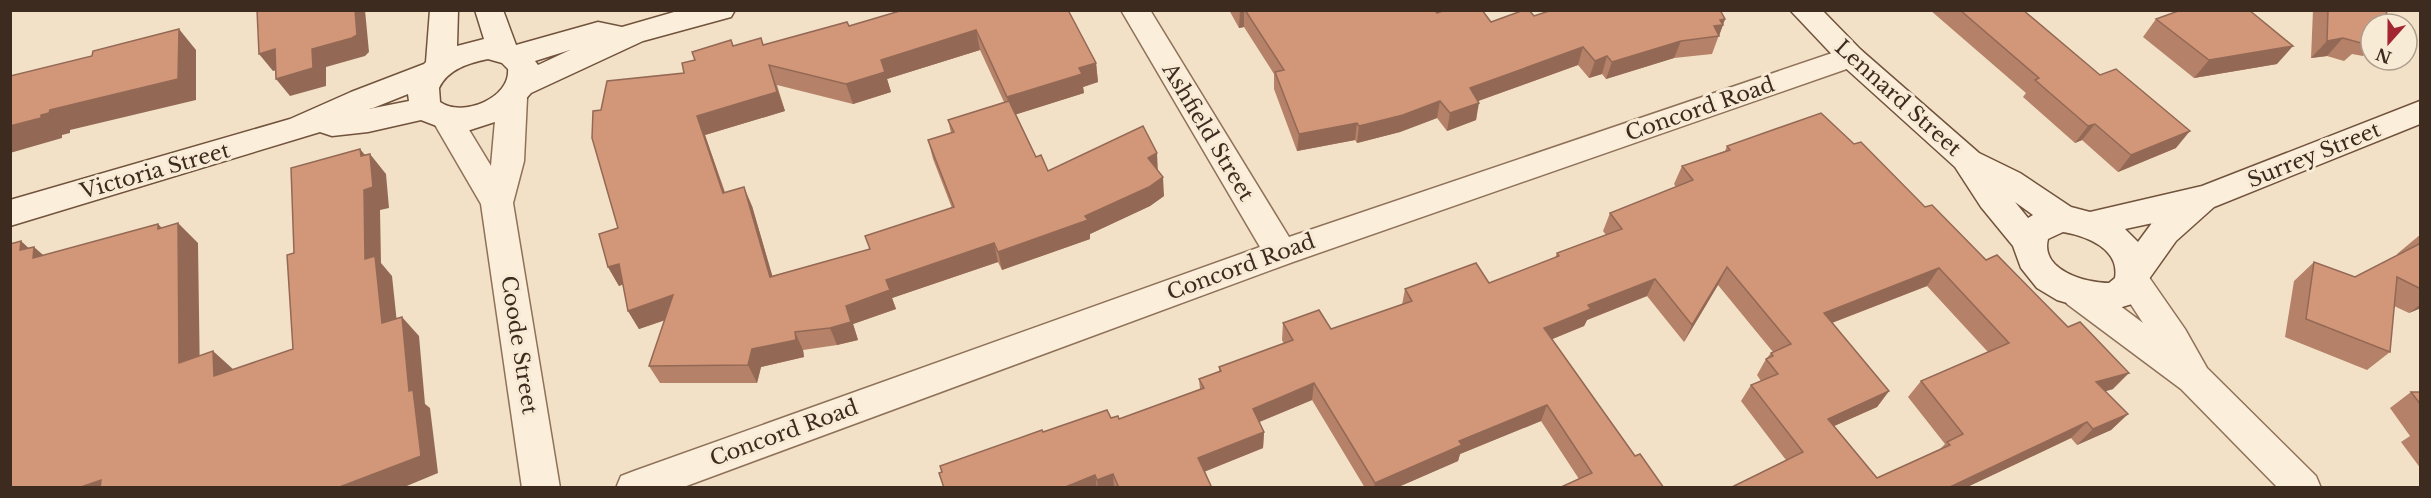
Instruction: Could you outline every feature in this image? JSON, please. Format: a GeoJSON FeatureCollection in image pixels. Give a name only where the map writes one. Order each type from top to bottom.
{"type":"FeatureCollection","features":[{"type":"Feature","properties":{"kind":"street"},"geometry":{"type":"LineString","coordinates":[[444,10],[438,68],[423,91],[423,100],[436,113],[459,120],[481,116],[501,107],[517,92],[634,33],[721,10]]}},
{"type":"Feature","properties":{"kind":"street"},"geometry":{"type":"LineString","coordinates":[[489,10],[509,53],[523,64],[525,74],[517,92]]}},
{"type":"Feature","properties":{"kind":"street","name":"Ashfield Street"},"geometry":{"type":"LineString","coordinates":[[1135,10],[1281,253]]}},
{"type":"Feature","properties":{"kind":"street","name":"Lennard Street"},"geometry":{"type":"LineString","coordinates":[[1804,10],[1851,57],[1966,159],[2077,222],[2103,230],[2119,243],[2131,258],[2133,276],[2130,286],[2118,294],[2100,297],[2079,294]]}},
{"type":"Feature","properties":{"kind":"street"},"geometry":{"type":"LineString","coordinates":[[438,68],[472,51],[509,53],[598,32],[634,33]]}},
{"type":"Feature","properties":{"kind":"street","name":"Concord Road"},"geometry":{"type":"LineString","coordinates":[[634,488],[1281,253],[1851,57]]}},
{"type":"Feature","properties":{"kind":"street","name":"Victoria Street"},"geometry":{"type":"LineString","coordinates":[[10,213],[300,128],[438,68]]}},
{"type":"Feature","properties":{"kind":"street","name":"Coode Street"},"geometry":{"type":"LineString","coordinates":[[517,92],[508,161],[497,203],[541,488]]}},
{"type":"Feature","properties":{"kind":"street","name":"Surrey Street"},"geometry":{"type":"LineString","coordinates":[[2077,222],[2207,197],[2421,112]]}},
{"type":"Feature","properties":{"kind":"street","name":"Victoria Street"},"geometry":{"type":"LineString","coordinates":[[300,128],[436,113]]}},
{"type":"Feature","properties":{"kind":"street","name":"Coode Street"},"geometry":{"type":"LineString","coordinates":[[436,113],[497,203]]}},
{"type":"Feature","properties":{"kind":"street","name":"Lennard Street"},"geometry":{"type":"LineString","coordinates":[[1966,159],[1992,198],[2029,242],[2032,257],[2043,272],[2059,285],[2079,294],[2194,378]]}},
{"type":"Feature","properties":{"kind":"street","name":"Surrey Street"},"geometry":{"type":"LineString","coordinates":[[2133,276],[2164,232],[2207,197]]}},
{"type":"Feature","properties":{"kind":"street"},"geometry":{"type":"LineString","coordinates":[[2029,242],[2034,229],[2046,221],[2077,222]]}},
{"type":"Feature","properties":{"kind":"street","name":"Lennard Street"},"geometry":{"type":"LineString","coordinates":[[2133,276],[2173,339],[2194,378],[2287,483]]}},
{"type":"Feature","properties":{"kind":"building"},"geometry":{"type":"Polygon","coordinates":[[[257,10],[355,10],[357,35],[312,49],[313,68],[276,79],[275,49],[259,54],[257,10]]]}},
{"type":"Feature","properties":{"kind":"building"},"geometry":{"type":"Polygon","coordinates":[[[903,10],[1068,10],[1096,63],[1079,68],[1082,74],[1007,97],[976,30],[881,60],[885,72],[846,84],[769,65],[777,92],[697,116],[723,193],[744,187],[770,277],[870,249],[865,236],[954,207],[928,140],[954,132],[948,120],[1009,101],[1036,157],[1041,155],[1048,171],[1143,126],[1157,153],[1148,158],[1163,177],[1149,187],[1085,216],[1088,220],[998,252],[994,243],[886,280],[890,290],[846,306],[851,322],[830,328],[795,332],[796,340],[752,349],[748,365],[649,366],[673,295],[628,311],[619,264],[608,267],[599,234],[618,228],[592,138],[593,111],[601,110],[607,81],[684,73],[682,63],[695,60],[692,52],[731,40],[733,46],[761,38],[763,45],[847,22],[849,26],[903,10]]]}},
{"type":"Feature","properties":{"kind":"building"},"geometry":{"type":"Polygon","coordinates":[[[1245,10],[1435,10],[1437,13],[1445,10],[1482,10],[1491,22],[1524,10],[1529,10],[1534,16],[1552,10],[1720,10],[1725,19],[1720,20],[1723,25],[1714,26],[1719,36],[1681,41],[1612,62],[1607,56],[1595,61],[1583,47],[1470,88],[1479,103],[1450,113],[1440,101],[1403,115],[1359,126],[1357,123],[1299,134],[1275,72],[1284,70],[1245,10]]]}},
{"type":"Feature","properties":{"kind":"building"},"geometry":{"type":"Polygon","coordinates":[[[1960,10],[2023,10],[2100,75],[2116,69],[2190,131],[2131,155],[2095,124],[2088,126],[2035,80],[2039,78],[1960,10]]]}},
{"type":"Feature","properties":{"kind":"building"},"geometry":{"type":"Polygon","coordinates":[[[2181,10],[2249,10],[2293,46],[2209,60],[2156,19],[2181,10]]]}},
{"type":"Feature","properties":{"kind":"building"},"geometry":{"type":"Polygon","coordinates":[[[2328,10],[2386,10],[2386,12],[2359,12],[2359,42],[2343,38],[2327,41],[2328,10]]]}},
{"type":"Feature","properties":{"kind":"building"},"geometry":{"type":"Polygon","coordinates":[[[179,29],[178,79],[50,110],[49,113],[41,115],[41,118],[10,126],[10,76],[92,56],[93,51],[179,29]]]}},
{"type":"Feature","properties":{"kind":"building"},"geometry":{"type":"Polygon","coordinates":[[[1821,113],[1854,144],[1861,142],[1925,207],[1932,205],[1986,260],[1997,255],[2068,327],[2080,322],[2129,373],[2096,382],[2128,414],[2093,429],[2087,422],[1948,488],[1730,488],[1803,452],[1751,385],[1778,374],[1766,359],[1773,356],[1771,353],[1791,344],[1727,267],[1692,325],[1655,279],[1588,305],[1591,309],[1544,328],[1635,456],[1640,454],[1664,488],[1559,488],[1592,473],[1547,405],[1459,441],[1462,445],[1375,483],[1314,383],[1253,409],[1264,432],[1198,458],[1212,488],[1119,488],[1113,474],[1097,480],[1095,475],[1063,488],[944,488],[939,473],[942,472],[940,466],[1107,410],[1111,418],[1118,416],[1119,419],[1204,388],[1199,379],[1221,371],[1219,367],[1293,340],[1283,323],[1319,310],[1331,329],[1412,301],[1405,289],[1476,263],[1489,283],[1559,256],[1557,253],[1622,229],[1610,213],[1693,180],[1682,166],[1730,150],[1727,146],[1821,113]],[[1939,268],[1824,313],[1889,391],[1828,419],[1877,478],[1950,445],[1947,442],[1963,434],[1921,381],[2009,343],[1939,268]]]}},
{"type":"Feature","properties":{"kind":"building"},"geometry":{"type":"Polygon","coordinates":[[[360,149],[361,156],[370,154],[373,187],[364,190],[365,259],[375,256],[382,323],[402,317],[409,391],[413,390],[421,456],[337,488],[100,488],[101,480],[78,488],[10,488],[10,244],[21,241],[20,250],[34,247],[33,258],[158,224],[158,229],[178,223],[179,363],[213,351],[214,376],[293,349],[287,255],[294,253],[291,168],[360,149]]]}},
{"type":"Feature","properties":{"kind":"building"},"geometry":{"type":"Polygon","coordinates":[[[2421,243],[2421,289],[2397,277],[2390,352],[2306,319],[2314,262],[2355,277],[2421,243]]]}},
{"type":"Feature","properties":{"kind":"building"},"geometry":{"type":"Polygon","coordinates":[[[2411,392],[2421,392],[2421,405],[2411,392]]]}}]}
